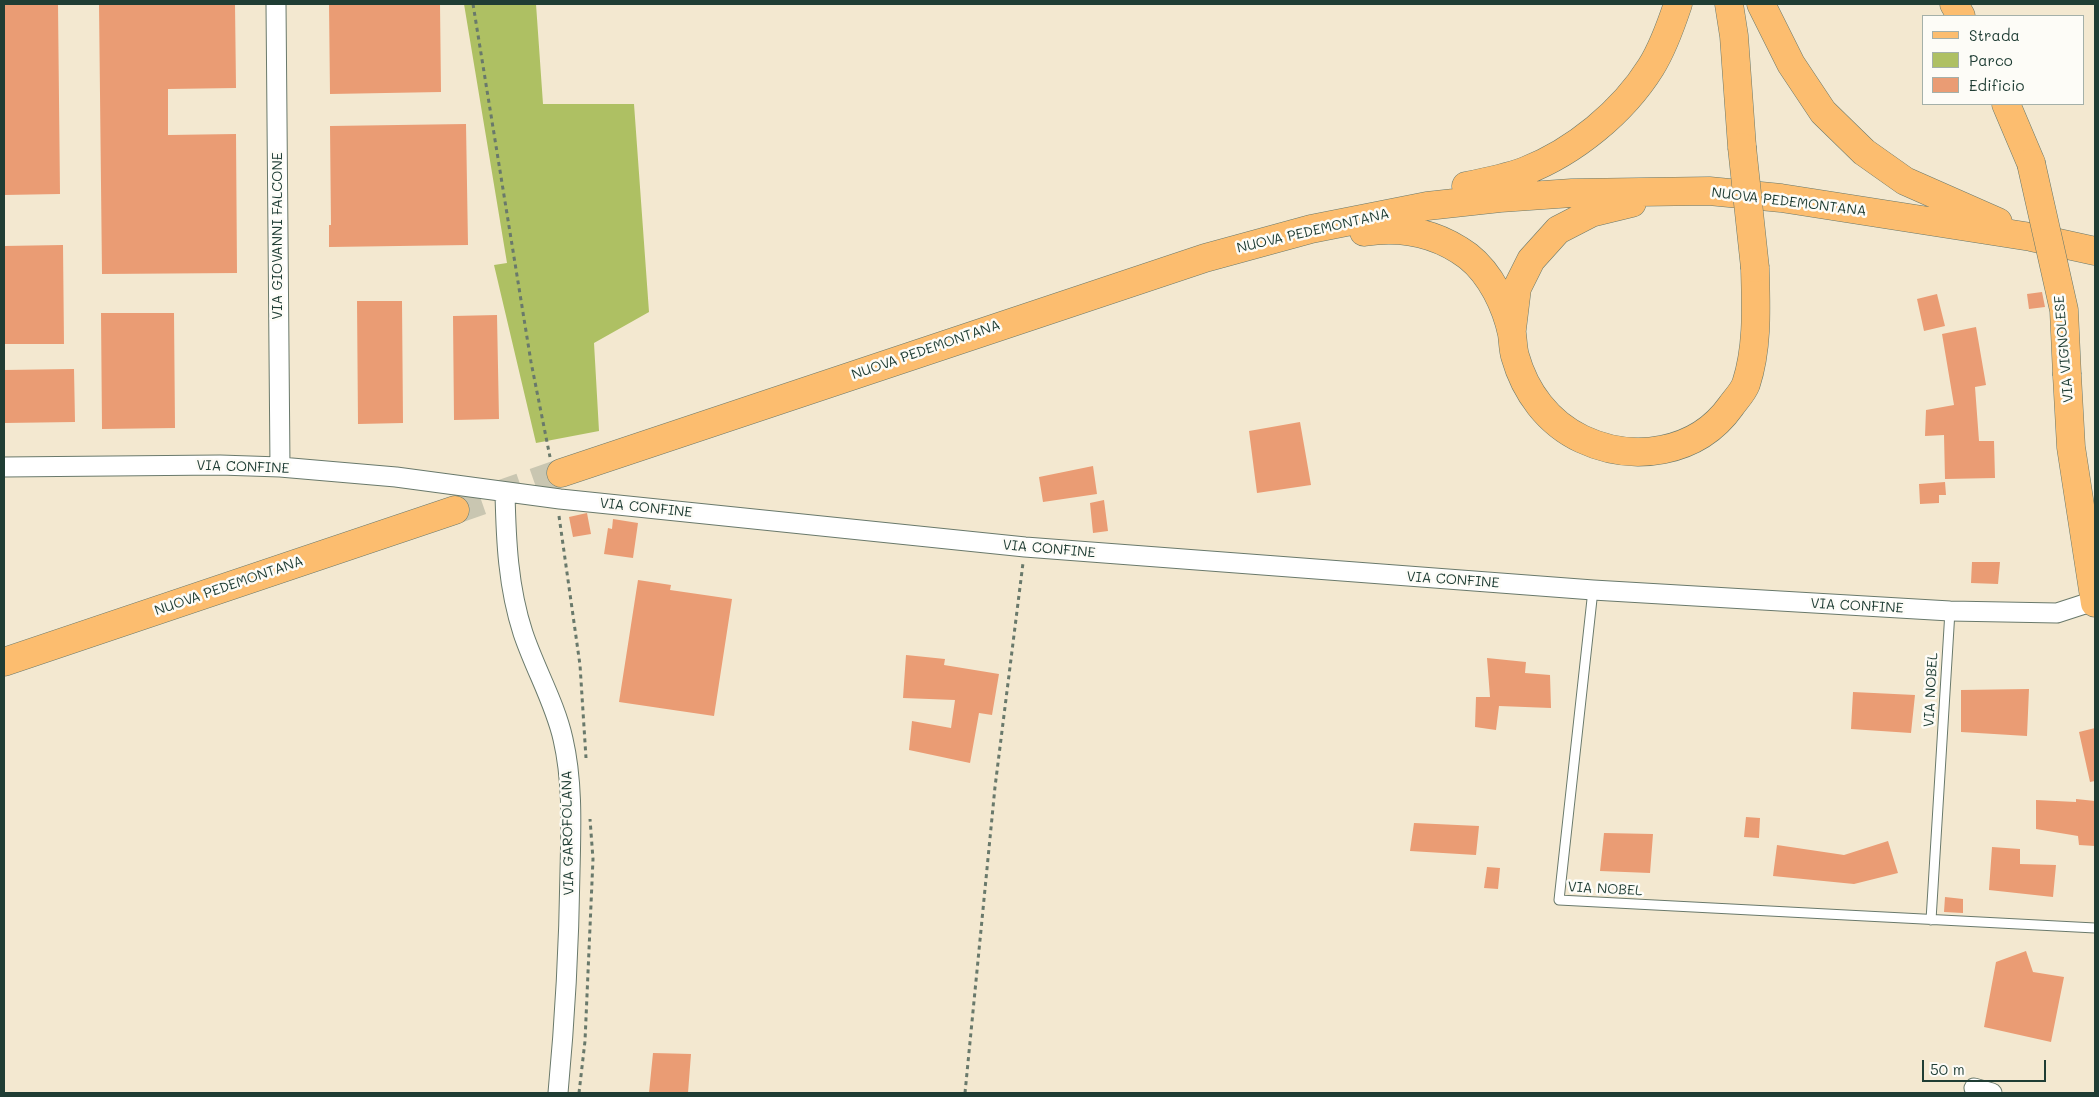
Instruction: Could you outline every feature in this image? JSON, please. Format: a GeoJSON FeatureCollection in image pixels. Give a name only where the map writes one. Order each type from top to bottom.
{"type":"FeatureCollection","features":[{"type":"Feature","properties":{"kind":"main road"},"geometry":{"type":"LineString","coordinates":[[1249,245],[1279,228],[1334,210],[1504,178],[1527,170],[1560,153],[1596,130],[1626,99],[1650,68],[1670,28],[1678,4]]}},
{"type":"Feature","properties":{"kind":"main road"},"geometry":{"type":"LineString","coordinates":[[995,327],[1080,312],[1228,265],[1351,233],[1387,228],[1419,233],[1442,240],[1468,257],[1494,286],[1512,333],[1515,356],[1533,400],[1554,420],[1581,438],[1609,449],[1650,453],[1693,440],[1724,416],[1746,386],[1756,331],[1755,268],[1742,147],[1734,36],[1729,4]]}},
{"type":"Feature","properties":{"kind":"main road"},"geometry":{"type":"LineString","coordinates":[[1761,4],[1792,64],[1824,112],[1864,152],[1905,181],[2031,237]]}},
{"type":"Feature","properties":{"kind":"main road"},"geometry":{"type":"LineString","coordinates":[[1954,4],[1960,15]]}},
{"type":"Feature","properties":{"kind":"main road","name":"VIA VIGNOLESE"},"geometry":{"type":"LineString","coordinates":[[2006,105],[2031,163],[2064,310],[2071,447],[2095,602]]}},
{"type":"Feature","properties":{"kind":"main road","name":"NUOVA PEDEMONTANA"},"geometry":{"type":"LineString","coordinates":[[556,467],[995,327],[1153,274],[1249,245],[1348,221],[1426,206],[1572,193],[1709,191],[1781,198],[2031,237],[2095,252]]}},
{"type":"Feature","properties":{"kind":"main road"},"geometry":{"type":"LineString","coordinates":[[1512,333],[1517,288],[1531,260],[1558,230],[1591,213],[1643,200],[1709,191]]}},
{"type":"Feature","properties":{"kind":"main road","name":"NUOVA PEDEMONTANA"},"geometry":{"type":"LineString","coordinates":[[4,662],[454,510]]}},
{"type":"Feature","properties":{"kind":"street","name":"VIA GIOVANNI FALCONE"},"geometry":{"type":"LineString","coordinates":[[276,4],[280,467]]}},
{"type":"Feature","properties":{"kind":"street","name":"VIA CONFINE"},"geometry":{"type":"LineString","coordinates":[[4,467],[220,465],[280,467],[396,477],[560,499],[1025,547],[1593,590],[1950,611],[2057,613],[2095,602]]}},
{"type":"Feature","properties":{"kind":"street","name":"VIA GAROFOLANA"},"geometry":{"type":"LineString","coordinates":[[505,492],[506,540],[512,588],[523,631],[558,722],[566,756],[571,812],[570,908],[566,999],[558,1093]]}},
{"type":"Feature","properties":{"kind":"street"},"geometry":{"type":"LineString","coordinates":[[1974,1088],[1992,1093]]}},
{"type":"Feature","properties":{"kind":"lane","name":"VIA NOBEL"},"geometry":{"type":"LineString","coordinates":[[1593,590],[1559,900],[2095,928]]}},
{"type":"Feature","properties":{"kind":"lane","name":"VIA NOBEL"},"geometry":{"type":"LineString","coordinates":[[1931,920],[1950,611]]}},
{"type":"Feature","properties":{"kind":"path"},"geometry":{"type":"LineString","coordinates":[[473,4],[531,362],[556,467]]}},
{"type":"Feature","properties":{"kind":"path"},"geometry":{"type":"LineString","coordinates":[[965,1093],[995,787],[1025,547]]}},
{"type":"Feature","properties":{"kind":"green space"},"geometry":{"type":"Polygon","coordinates":[[[464,4],[536,4],[543,104],[634,104],[649,312],[594,343],[599,431],[536,443],[494,265],[507,263],[464,4]]]}},
{"type":"Feature","properties":{"kind":"building"},"geometry":{"type":"Polygon","coordinates":[[[4,4],[58,4],[60,194],[4,195],[4,4]]]}},
{"type":"Feature","properties":{"kind":"building"},"geometry":{"type":"Polygon","coordinates":[[[99,4],[235,4],[236,88],[168,89],[168,135],[236,134],[237,273],[102,274],[99,4]]]}},
{"type":"Feature","properties":{"kind":"building"},"geometry":{"type":"Polygon","coordinates":[[[329,4],[440,4],[441,92],[330,94],[329,4]]]}},
{"type":"Feature","properties":{"kind":"building"},"geometry":{"type":"Polygon","coordinates":[[[466,124],[468,245],[329,247],[329,225],[331,225],[330,126],[466,124]]]}},
{"type":"Feature","properties":{"kind":"building"},"geometry":{"type":"Polygon","coordinates":[[[63,245],[64,344],[4,344],[4,246],[63,245]]]}},
{"type":"Feature","properties":{"kind":"building"},"geometry":{"type":"Polygon","coordinates":[[[2042,292],[2045,307],[2029,309],[2027,294],[2042,292]]]}},
{"type":"Feature","properties":{"kind":"building"},"geometry":{"type":"Polygon","coordinates":[[[1937,294],[1945,326],[1924,331],[1917,299],[1937,294]]]}},
{"type":"Feature","properties":{"kind":"building"},"geometry":{"type":"Polygon","coordinates":[[[357,301],[402,301],[403,423],[358,424],[357,301]]]}},
{"type":"Feature","properties":{"kind":"building"},"geometry":{"type":"Polygon","coordinates":[[[101,313],[174,313],[175,428],[102,429],[101,313]]]}},
{"type":"Feature","properties":{"kind":"building"},"geometry":{"type":"Polygon","coordinates":[[[497,315],[499,419],[454,420],[453,316],[497,315]]]}},
{"type":"Feature","properties":{"kind":"building"},"geometry":{"type":"Polygon","coordinates":[[[1976,327],[1986,385],[1975,387],[1979,441],[1994,441],[1995,478],[1945,479],[1944,435],[1925,436],[1926,410],[1954,405],[1942,334],[1976,327]]]}},
{"type":"Feature","properties":{"kind":"building"},"geometry":{"type":"Polygon","coordinates":[[[74,369],[75,422],[4,423],[4,370],[74,369]]]}},
{"type":"Feature","properties":{"kind":"building"},"geometry":{"type":"Polygon","coordinates":[[[1300,422],[1311,485],[1257,493],[1249,431],[1300,422]]]}},
{"type":"Feature","properties":{"kind":"building"},"geometry":{"type":"Polygon","coordinates":[[[1093,466],[1097,494],[1043,502],[1039,477],[1093,466]]]}},
{"type":"Feature","properties":{"kind":"building"},"geometry":{"type":"Polygon","coordinates":[[[1945,482],[1946,495],[1939,495],[1939,503],[1920,504],[1919,484],[1945,482]]]}},
{"type":"Feature","properties":{"kind":"building"},"geometry":{"type":"Polygon","coordinates":[[[1104,500],[1108,531],[1093,533],[1090,503],[1104,500]]]}},
{"type":"Feature","properties":{"kind":"building"},"geometry":{"type":"Polygon","coordinates":[[[587,513],[591,534],[573,537],[569,517],[587,513]]]}},
{"type":"Feature","properties":{"kind":"building"},"geometry":{"type":"Polygon","coordinates":[[[613,519],[638,523],[633,558],[604,554],[608,528],[612,529],[613,519]]]}},
{"type":"Feature","properties":{"kind":"building"},"geometry":{"type":"Polygon","coordinates":[[[1972,562],[2000,562],[1998,584],[1971,583],[1972,562]]]}},
{"type":"Feature","properties":{"kind":"building"},"geometry":{"type":"Polygon","coordinates":[[[638,580],[671,585],[670,590],[732,599],[714,716],[619,702],[638,580]]]}},
{"type":"Feature","properties":{"kind":"building"},"geometry":{"type":"Polygon","coordinates":[[[906,655],[945,659],[944,665],[999,674],[992,715],[979,713],[970,763],[909,750],[912,721],[951,728],[955,700],[903,698],[906,655]]]}},
{"type":"Feature","properties":{"kind":"building"},"geometry":{"type":"Polygon","coordinates":[[[1487,658],[1526,662],[1525,673],[1550,675],[1551,708],[1499,706],[1496,730],[1475,727],[1476,697],[1490,697],[1487,658]]]}},
{"type":"Feature","properties":{"kind":"building"},"geometry":{"type":"Polygon","coordinates":[[[2029,689],[2027,736],[1961,732],[1961,690],[2029,689]]]}},
{"type":"Feature","properties":{"kind":"building"},"geometry":{"type":"Polygon","coordinates":[[[1853,692],[1915,695],[1911,733],[1851,729],[1853,692]]]}},
{"type":"Feature","properties":{"kind":"building"},"geometry":{"type":"Polygon","coordinates":[[[2095,728],[2095,781],[2090,782],[2079,732],[2095,728]]]}},
{"type":"Feature","properties":{"kind":"building"},"geometry":{"type":"Polygon","coordinates":[[[2076,799],[2095,801],[2095,846],[2079,845],[2078,836],[2036,829],[2036,800],[2076,802],[2076,799]]]}},
{"type":"Feature","properties":{"kind":"building"},"geometry":{"type":"Polygon","coordinates":[[[1746,817],[1760,818],[1759,838],[1744,837],[1746,817]]]}},
{"type":"Feature","properties":{"kind":"building"},"geometry":{"type":"Polygon","coordinates":[[[1414,823],[1479,826],[1476,855],[1410,851],[1414,823]]]}},
{"type":"Feature","properties":{"kind":"building"},"geometry":{"type":"Polygon","coordinates":[[[1604,833],[1653,834],[1650,873],[1600,871],[1604,833]]]}},
{"type":"Feature","properties":{"kind":"building"},"geometry":{"type":"Polygon","coordinates":[[[1888,841],[1898,873],[1854,884],[1773,876],[1777,845],[1844,855],[1888,841]]]}},
{"type":"Feature","properties":{"kind":"building"},"geometry":{"type":"Polygon","coordinates":[[[1992,847],[2020,849],[2020,864],[2056,865],[2053,897],[1989,890],[1992,847]]]}},
{"type":"Feature","properties":{"kind":"building"},"geometry":{"type":"Polygon","coordinates":[[[1487,867],[1500,868],[1498,889],[1484,888],[1487,867]]]}},
{"type":"Feature","properties":{"kind":"building"},"geometry":{"type":"Polygon","coordinates":[[[1945,897],[1963,899],[1963,913],[1944,912],[1945,897]]]}},
{"type":"Feature","properties":{"kind":"building"},"geometry":{"type":"Polygon","coordinates":[[[2026,951],[2033,972],[2064,977],[2051,1042],[1984,1027],[1996,962],[2026,951]]]}},
{"type":"Feature","properties":{"kind":"building"},"geometry":{"type":"Polygon","coordinates":[[[653,1053],[691,1054],[688,1093],[649,1093],[653,1053]]]}},
{"type":"Feature","properties":{"kind":"tunnel"},"geometry":{"type":"LineString","coordinates":[[455,510],[561,473]]}}]}
